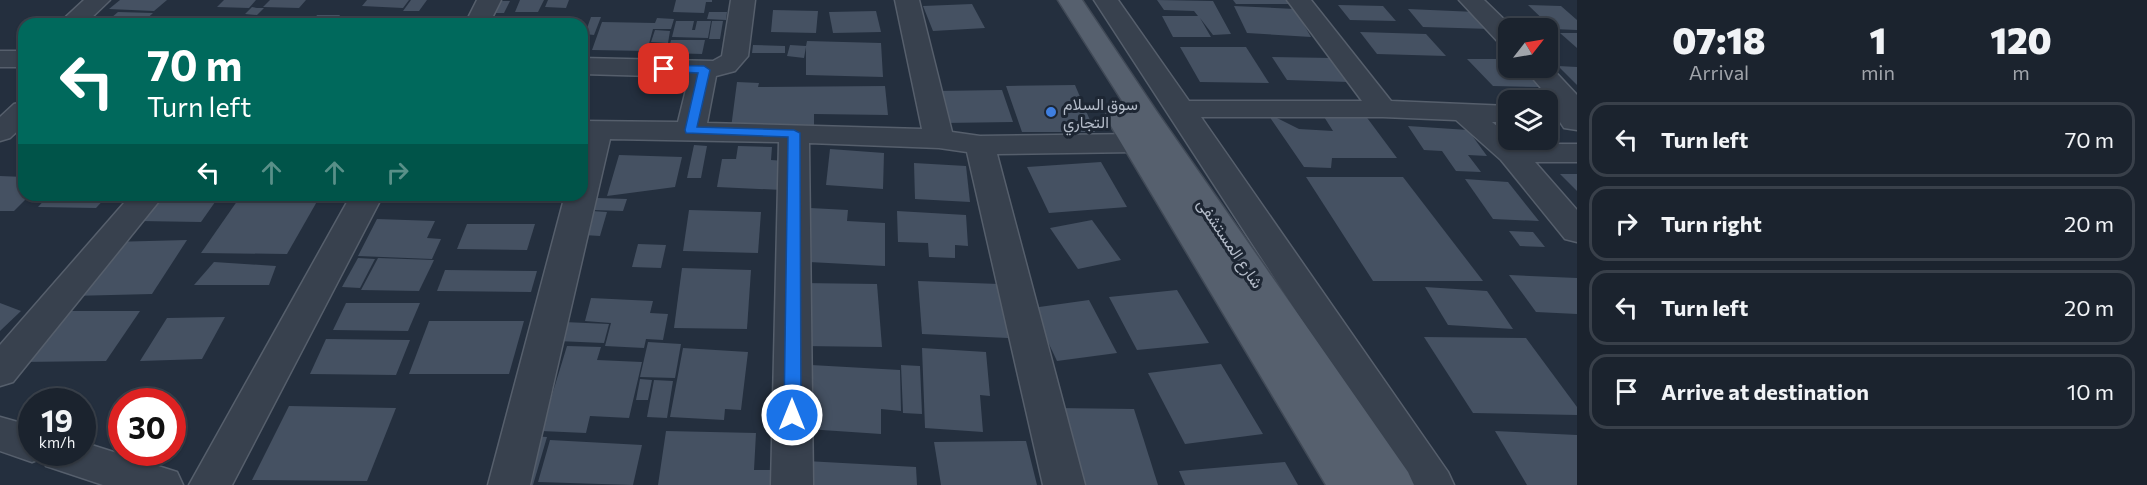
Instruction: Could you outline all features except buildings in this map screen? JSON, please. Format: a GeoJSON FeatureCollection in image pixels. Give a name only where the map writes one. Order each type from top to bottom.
{"type":"FeatureCollection","features":[{"type":"Feature","properties":{"kind":"main road","name":"شارع المستشفى"},"geometry":{"type":"LineString","coordinates":[[1047,0],[1349,485]]}},
{"type":"Feature","properties":{"kind":"main road","name":"شارع المستشفى"},"geometry":{"type":"LineString","coordinates":[[1070,0],[1151,125],[1393,485]]}},
{"type":"Feature","properties":{"kind":"street"},"geometry":{"type":"LineString","coordinates":[[77,18],[98,0]]}},
{"type":"Feature","properties":{"kind":"street"},"geometry":{"type":"LineString","coordinates":[[480,18],[489,0]]}},
{"type":"Feature","properties":{"kind":"street"},"geometry":{"type":"LineString","coordinates":[[588,66],[704,70],[724,66],[733,61],[743,0]]}},
{"type":"Feature","properties":{"kind":"street"},"geometry":{"type":"LineString","coordinates":[[907,0],[939,139]]}},
{"type":"Feature","properties":{"kind":"street"},"geometry":{"type":"LineString","coordinates":[[1106,0],[1433,485]]}},
{"type":"Feature","properties":{"kind":"street"},"geometry":{"type":"LineString","coordinates":[[1299,0],[1383,109]]}},
{"type":"Feature","properties":{"kind":"street"},"geometry":{"type":"LineString","coordinates":[[1471,0],[1498,28]]}},
{"type":"Feature","properties":{"kind":"street"},"geometry":{"type":"LineString","coordinates":[[0,59],[18,59]]}},
{"type":"Feature","properties":{"kind":"street"},"geometry":{"type":"LineString","coordinates":[[691,130],[704,70]]}},
{"type":"Feature","properties":{"kind":"street"},"geometry":{"type":"LineString","coordinates":[[1546,78],[1570,104],[1566,121]]}},
{"type":"Feature","properties":{"kind":"street"},"geometry":{"type":"LineString","coordinates":[[1181,109],[1383,109],[1498,114]]}},
{"type":"Feature","properties":{"kind":"street"},"geometry":{"type":"LineString","coordinates":[[1463,112],[1511,153],[1577,231]]}},
{"type":"Feature","properties":{"kind":"street"},"geometry":{"type":"LineString","coordinates":[[0,132],[18,116]]}},
{"type":"Feature","properties":{"kind":"street"},"geometry":{"type":"LineString","coordinates":[[588,146],[590,130],[794,133],[939,139],[980,145],[1136,143]]}},
{"type":"Feature","properties":{"kind":"street"},"geometry":{"type":"LineString","coordinates":[[792,485],[794,133]]}},
{"type":"Feature","properties":{"kind":"street"},"geometry":{"type":"LineString","coordinates":[[980,145],[1064,485]]}},
{"type":"Feature","properties":{"kind":"street"},"geometry":{"type":"LineString","coordinates":[[1511,153],[1577,153]]}},
{"type":"Feature","properties":{"kind":"street"},"geometry":{"type":"LineString","coordinates":[[0,371],[143,201]]}},
{"type":"Feature","properties":{"kind":"street"},"geometry":{"type":"LineString","coordinates":[[210,485],[364,201]]}},
{"type":"Feature","properties":{"kind":"street"},"geometry":{"type":"LineString","coordinates":[[509,485],[580,201]]}},
{"type":"Feature","properties":{"kind":"street"},"geometry":{"type":"LineString","coordinates":[[0,434],[18,440]]}},
{"type":"Feature","properties":{"kind":"street"},"geometry":{"type":"LineString","coordinates":[[96,464],[162,485]]}},
{"type":"Feature","properties":{"kind":"place","name":"سوق السلام التجاري"},"geometry":{"type":"Point","coordinates":[1051,112]}},
{"type":"Feature","properties":{"kind":"route"},"geometry":{"type":"LineString","coordinates":[[664,69],[704,70],[691,130],[794,133],[792,415]]}}]}
